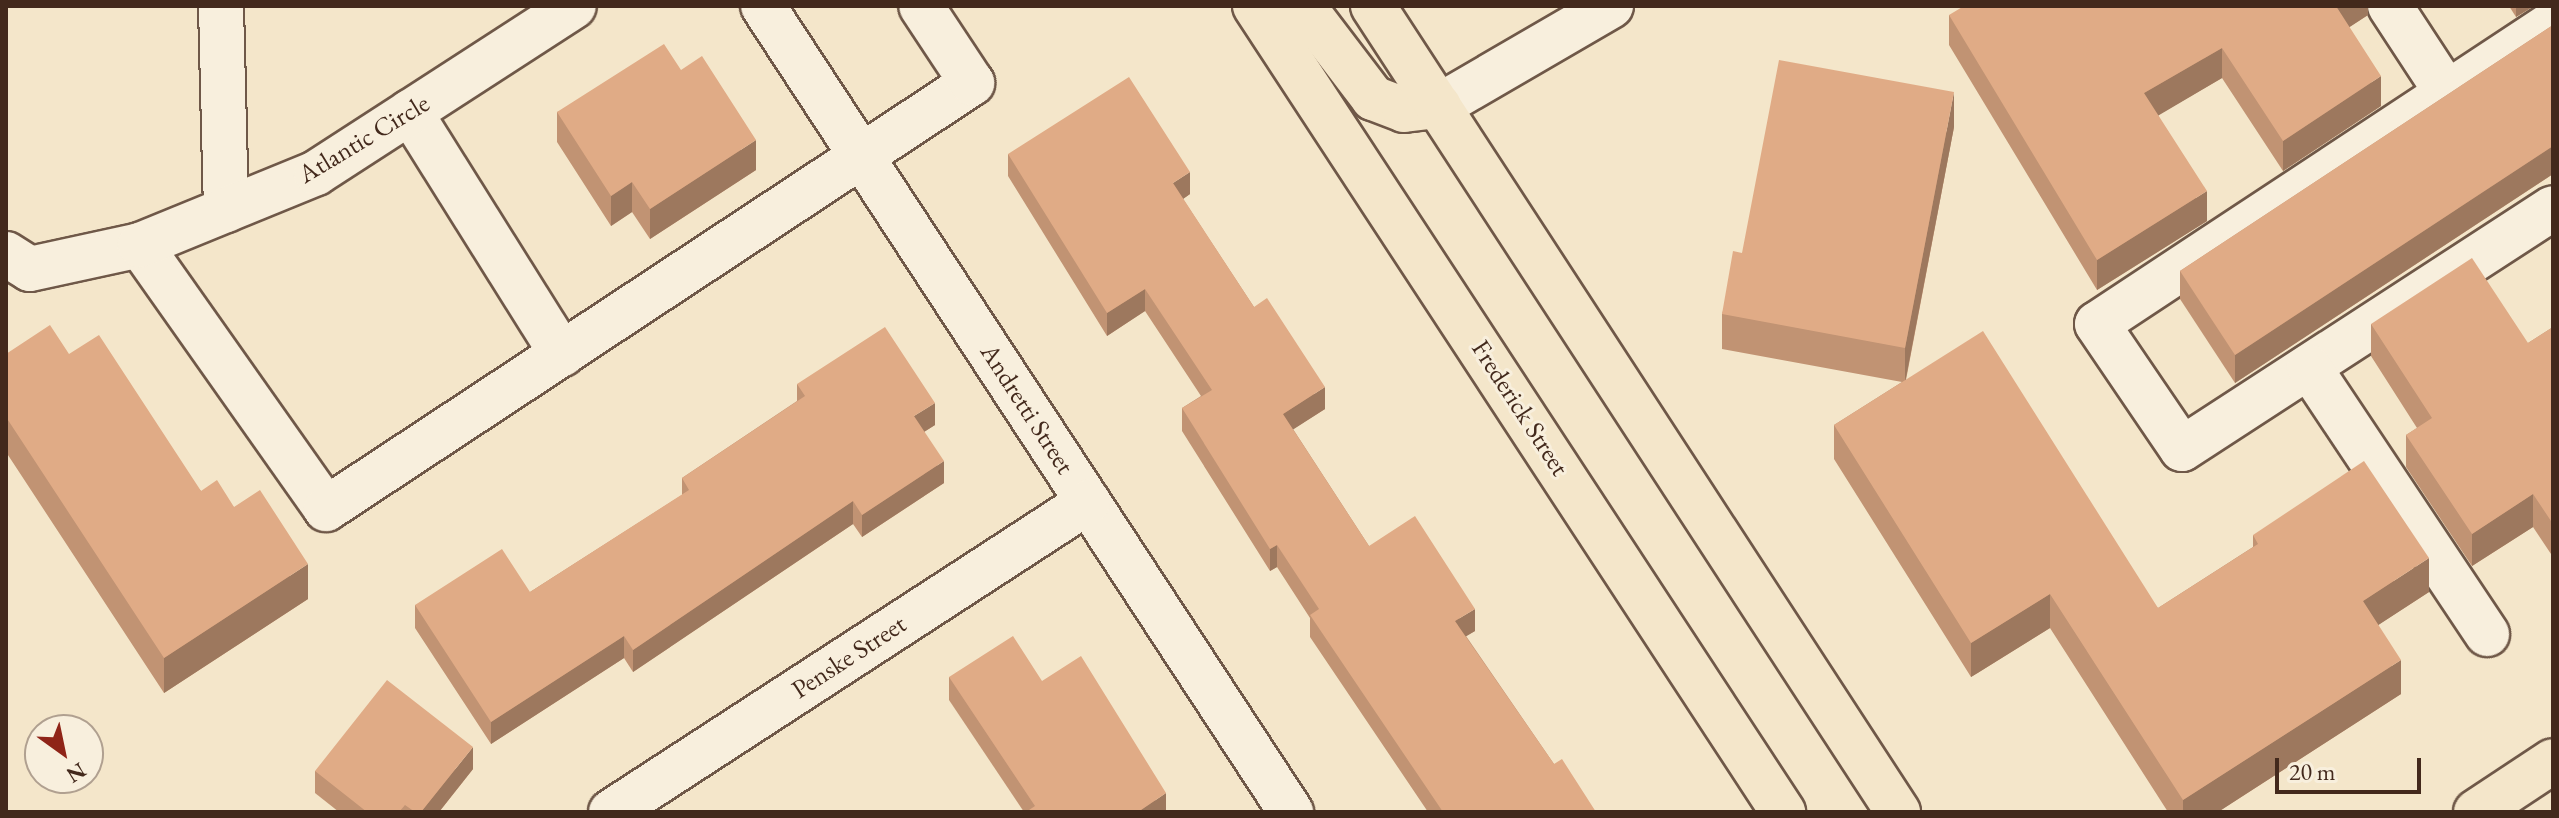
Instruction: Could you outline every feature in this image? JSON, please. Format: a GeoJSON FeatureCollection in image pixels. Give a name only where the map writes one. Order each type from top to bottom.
{"type":"FeatureCollection","features":[{"type":"Feature","properties":{"kind":"main road","name":"Frederick Street"},"geometry":{"type":"LineString","coordinates":[[1255,6],[1783,812]]}},
{"type":"Feature","properties":{"kind":"main road"},"geometry":{"type":"LineString","coordinates":[[1303,6],[1373,98],[1404,110],[1439,106]]}},
{"type":"Feature","properties":{"kind":"main road"},"geometry":{"type":"LineString","coordinates":[[1373,6],[1898,812]]}},
{"type":"Feature","properties":{"kind":"main road"},"geometry":{"type":"LineString","coordinates":[[2476,812],[2553,761]]}},
{"type":"Feature","properties":{"kind":"street"},"geometry":{"type":"LineString","coordinates":[[221,6],[226,210]]}},
{"type":"Feature","properties":{"kind":"street","name":"Atlantic Circle"},"geometry":{"type":"LineString","coordinates":[[6,254],[30,269],[140,245],[316,173],[574,6]]}},
{"type":"Feature","properties":{"kind":"street","name":"Andretti Street"},"geometry":{"type":"LineString","coordinates":[[763,6],[1291,812]]}},
{"type":"Feature","properties":{"kind":"street"},"geometry":{"type":"LineString","coordinates":[[140,245],[326,509],[972,83],[921,6]]}},
{"type":"Feature","properties":{"kind":"street"},"geometry":{"type":"LineString","coordinates":[[1439,106],[1611,6]]}},
{"type":"Feature","properties":{"kind":"street"},"geometry":{"type":"LineString","coordinates":[[2390,6],[2447,93]]}},
{"type":"Feature","properties":{"kind":"street"},"geometry":{"type":"LineString","coordinates":[[2553,23],[2097,324],[2182,449],[2553,208]]}},
{"type":"Feature","properties":{"kind":"street"},"geometry":{"type":"LineString","coordinates":[[410,112],[562,354]]}},
{"type":"Feature","properties":{"kind":"street"},"geometry":{"type":"LineString","coordinates":[[2309,367],[2487,634]]}},
{"type":"Feature","properties":{"kind":"street","name":"Penske Street"},"geometry":{"type":"LineString","coordinates":[[611,812],[1088,502]]}},
{"type":"Feature","properties":{"kind":"building"},"geometry":{"type":"Polygon","coordinates":[[[1964,6],[2336,6],[2381,76],[2283,141],[2222,48],[2144,93],[2207,191],[2097,260],[1949,15],[1964,6]]]}},
{"type":"Feature","properties":{"kind":"building"},"geometry":{"type":"Polygon","coordinates":[[[2553,25],[2553,146],[2235,355],[2180,271],[2553,25]]]}},
{"type":"Feature","properties":{"kind":"building"},"geometry":{"type":"Polygon","coordinates":[[[664,44],[681,70],[702,56],[756,140],[650,209],[632,182],[611,196],[557,112],[664,44]]]}},
{"type":"Feature","properties":{"kind":"building"},"geometry":{"type":"Polygon","coordinates":[[[1779,60],[1954,92],[1905,348],[1722,314],[1733,251],[1742,253],[1779,60]]]}},
{"type":"Feature","properties":{"kind":"building"},"geometry":{"type":"Polygon","coordinates":[[[1129,77],[1190,172],[1173,183],[1254,307],[1267,298],[1325,387],[1283,414],[1369,546],[1415,516],[1475,609],[1455,621],[1554,764],[1562,759],[1596,812],[1443,812],[1310,615],[1319,609],[1277,545],[1270,549],[1182,408],[1212,390],[1145,289],[1107,313],[1008,154],[1129,77]]]}},
{"type":"Feature","properties":{"kind":"building"},"geometry":{"type":"Polygon","coordinates":[[[2472,258],[2528,343],[2553,327],[2553,524],[2533,494],[2472,534],[2406,435],[2432,418],[2371,324],[2472,258]]]}},
{"type":"Feature","properties":{"kind":"building"},"geometry":{"type":"Polygon","coordinates":[[[50,325],[69,354],[99,335],[201,491],[217,480],[234,507],[260,490],[308,564],[164,658],[6,417],[6,354],[50,325]]]}},
{"type":"Feature","properties":{"kind":"building"},"geometry":{"type":"Polygon","coordinates":[[[885,327],[935,403],[914,416],[944,461],[862,515],[853,501],[633,650],[624,636],[491,722],[415,605],[502,549],[530,592],[689,490],[682,478],[805,396],[797,384],[885,327]]]}},
{"type":"Feature","properties":{"kind":"building"},"geometry":{"type":"Polygon","coordinates":[[[1983,331],[2158,608],[2258,544],[2253,535],[2364,461],[2429,558],[2363,601],[2401,660],[2183,800],[2050,594],[1971,643],[1834,425],[1983,331]]]}},
{"type":"Feature","properties":{"kind":"building"},"geometry":{"type":"Polygon","coordinates":[[[1013,636],[1042,681],[1081,656],[1166,793],[1138,812],[1026,812],[1035,806],[949,677],[1013,636]]]}},
{"type":"Feature","properties":{"kind":"building"},"geometry":{"type":"Polygon","coordinates":[[[387,680],[473,747],[421,812],[415,812],[405,805],[399,812],[367,812],[315,771],[387,680]]]}}]}
